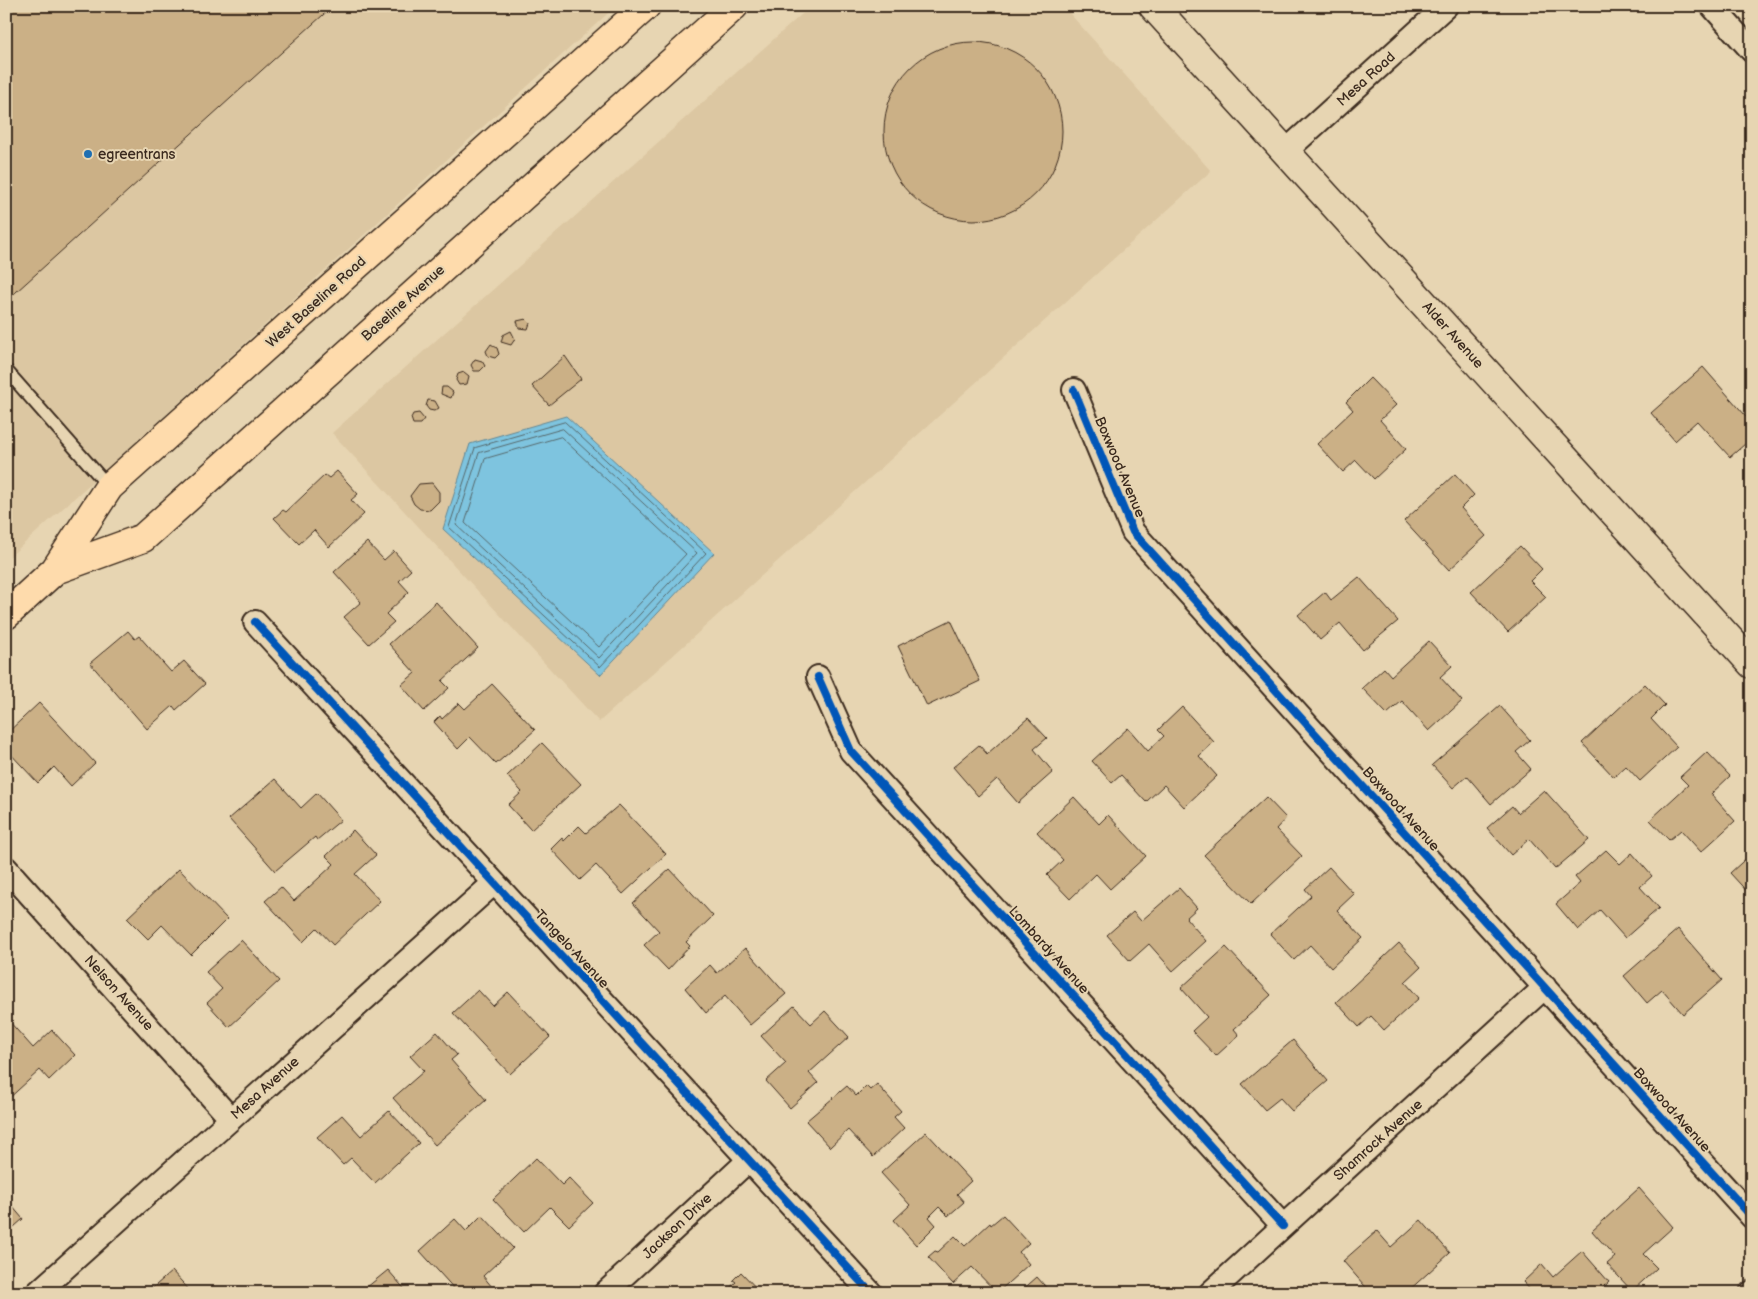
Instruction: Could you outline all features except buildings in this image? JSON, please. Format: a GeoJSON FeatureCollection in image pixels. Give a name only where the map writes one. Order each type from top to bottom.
{"type":"FeatureCollection","features":[{"type":"Feature","properties":{"kind":"main road","name":"Baseline Avenue"},"geometry":{"type":"LineString","coordinates":[[55,570],[142,538],[734,6]]}},
{"type":"Feature","properties":{"kind":"main road","name":"Alder Avenue"},"geometry":{"type":"LineString","coordinates":[[1153,6],[1752,664]]}},
{"type":"Feature","properties":{"kind":"main road","name":"West Baseline Road"},"geometry":{"type":"LineString","coordinates":[[6,615],[55,570],[109,487],[643,7]]}},
{"type":"Feature","properties":{"kind":"street","name":"Mesa Road"},"geometry":{"type":"LineString","coordinates":[[1286,151],[1446,6]]}},
{"type":"Feature","properties":{"kind":"street"},"geometry":{"type":"LineString","coordinates":[[1712,6],[1752,51]]}},
{"type":"Feature","properties":{"kind":"street","name":"Boxwood Avenue"},"geometry":{"type":"LineString","coordinates":[[1074,390],[1134,532],[1752,1217]]}},
{"type":"Feature","properties":{"kind":"street","name":"Tangelo Avenue"},"geometry":{"type":"LineString","coordinates":[[255,622],[871,1293]]}},
{"type":"Feature","properties":{"kind":"street","name":"Lombardy Avenue"},"geometry":{"type":"LineString","coordinates":[[818,678],[851,751],[1283,1226]]}},
{"type":"Feature","properties":{"kind":"street","name":"Nelson Avenue"},"geometry":{"type":"LineString","coordinates":[[6,868],[231,1119]]}},
{"type":"Feature","properties":{"kind":"street","name":"Mesa Avenue"},"geometry":{"type":"LineString","coordinates":[[37,1293],[494,884]]}},
{"type":"Feature","properties":{"kind":"street","name":"Shamrock Avenue"},"geometry":{"type":"LineString","coordinates":[[1210,1293],[1545,987]]}},
{"type":"Feature","properties":{"kind":"street","name":"Jackson Drive"},"geometry":{"type":"LineString","coordinates":[[605,1293],[749,1160]]}},
{"type":"Feature","properties":{"kind":"lane"},"geometry":{"type":"LineString","coordinates":[[6,370],[109,487]]}},
{"type":"Feature","properties":{"kind":"shaded area"},"geometry":{"type":"Polygon","coordinates":[[[6,6],[616,6],[6,560],[6,6]]]}},
{"type":"Feature","properties":{"kind":"shaded area"},"geometry":{"type":"Polygon","coordinates":[[[811,6],[1063,6],[1211,171],[599,722],[332,433],[811,6]]]}},
{"type":"Feature","properties":{"kind":"water"},"geometry":{"type":"Polygon","coordinates":[[[566,416],[714,553],[600,675],[443,529],[470,444],[566,416]]]}},
{"type":"Feature","properties":{"kind":"cycle path"},"geometry":{"type":"LineString","coordinates":[[1074,390],[1133,532],[1752,1217]]}},
{"type":"Feature","properties":{"kind":"cycle path"},"geometry":{"type":"LineString","coordinates":[[255,622],[871,1293]]}},
{"type":"Feature","properties":{"kind":"cycle path"},"geometry":{"type":"LineString","coordinates":[[818,677],[851,751],[1283,1226]]}},
{"type":"Feature","properties":{"kind":"place","name":"egreentrans"},"geometry":{"type":"Point","coordinates":[88,154]}}]}
